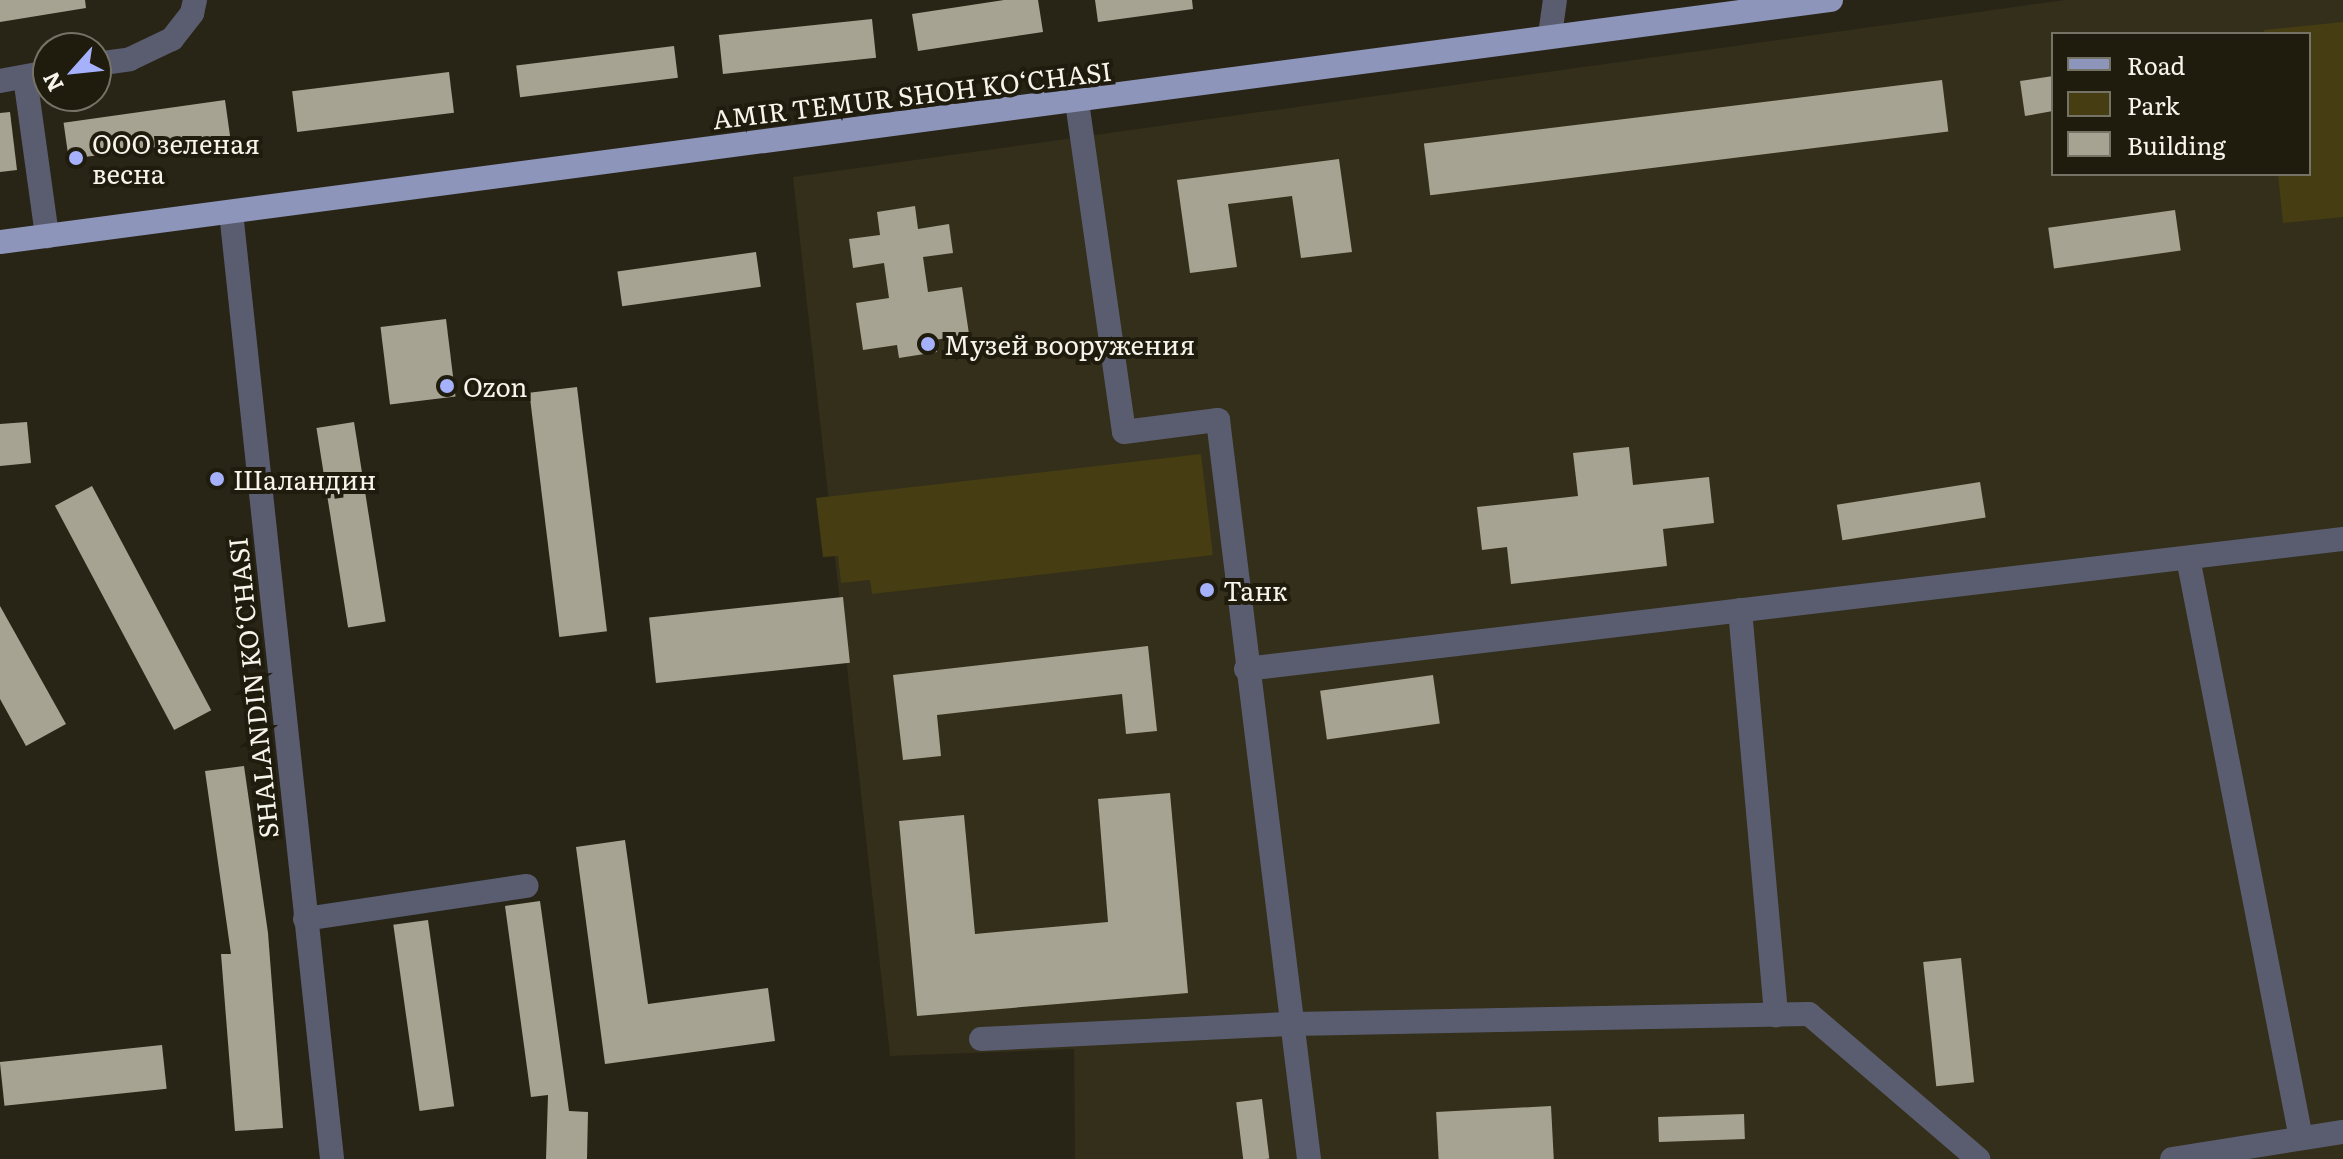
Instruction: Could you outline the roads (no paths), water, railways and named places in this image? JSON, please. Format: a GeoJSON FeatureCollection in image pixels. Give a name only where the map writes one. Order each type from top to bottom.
{"type":"FeatureCollection","features":[{"type":"Feature","properties":{"kind":"main road","name":"AMIR TEMUR SHOH KO‘CHASI"},"geometry":{"type":"LineString","coordinates":[[0,242],[1831,0]]}},
{"type":"Feature","properties":{"kind":"street"},"geometry":{"type":"LineString","coordinates":[[112,62],[130,59],[172,39],[192,13],[195,0]]}},
{"type":"Feature","properties":{"kind":"street"},"geometry":{"type":"LineString","coordinates":[[1550,35],[1555,0]]}},
{"type":"Feature","properties":{"kind":"street"},"geometry":{"type":"LineString","coordinates":[[0,81],[32,76]]}},
{"type":"Feature","properties":{"kind":"street"},"geometry":{"type":"LineString","coordinates":[[1077,102],[1124,432],[1218,420],[1246,669],[1309,1159]]}},
{"type":"Feature","properties":{"kind":"street"},"geometry":{"type":"LineString","coordinates":[[39,112],[47,236]]}},
{"type":"Feature","properties":{"kind":"street","name":"SHALANDIN KO‘CHASI"},"geometry":{"type":"LineString","coordinates":[[231,212],[332,1159]]}},
{"type":"Feature","properties":{"kind":"street"},"geometry":{"type":"LineString","coordinates":[[1246,669],[2343,539]]}},
{"type":"Feature","properties":{"kind":"street"},"geometry":{"type":"LineString","coordinates":[[2188,558],[2301,1138]]}},
{"type":"Feature","properties":{"kind":"street"},"geometry":{"type":"LineString","coordinates":[[1740,610],[1776,1015]]}},
{"type":"Feature","properties":{"kind":"street"},"geometry":{"type":"LineString","coordinates":[[305,919],[527,886]]}},
{"type":"Feature","properties":{"kind":"street"},"geometry":{"type":"LineString","coordinates":[[981,1039],[1293,1024],[1809,1014],[1978,1159]]}},
{"type":"Feature","properties":{"kind":"street"},"geometry":{"type":"LineString","coordinates":[[2172,1159],[2343,1132]]}},
{"type":"Feature","properties":{"kind":"place","name":"ООО зеленая весна"},"geometry":{"type":"Point","coordinates":[76,158]}},
{"type":"Feature","properties":{"kind":"place","name":"Музей вооружения"},"geometry":{"type":"Point","coordinates":[928,344]}},
{"type":"Feature","properties":{"kind":"place","name":"Ozon"},"geometry":{"type":"Point","coordinates":[447,386]}},
{"type":"Feature","properties":{"kind":"place","name":"Шаландин"},"geometry":{"type":"Point","coordinates":[217,479]}},
{"type":"Feature","properties":{"kind":"place","name":"Танк"},"geometry":{"type":"Point","coordinates":[1207,590]}}]}
